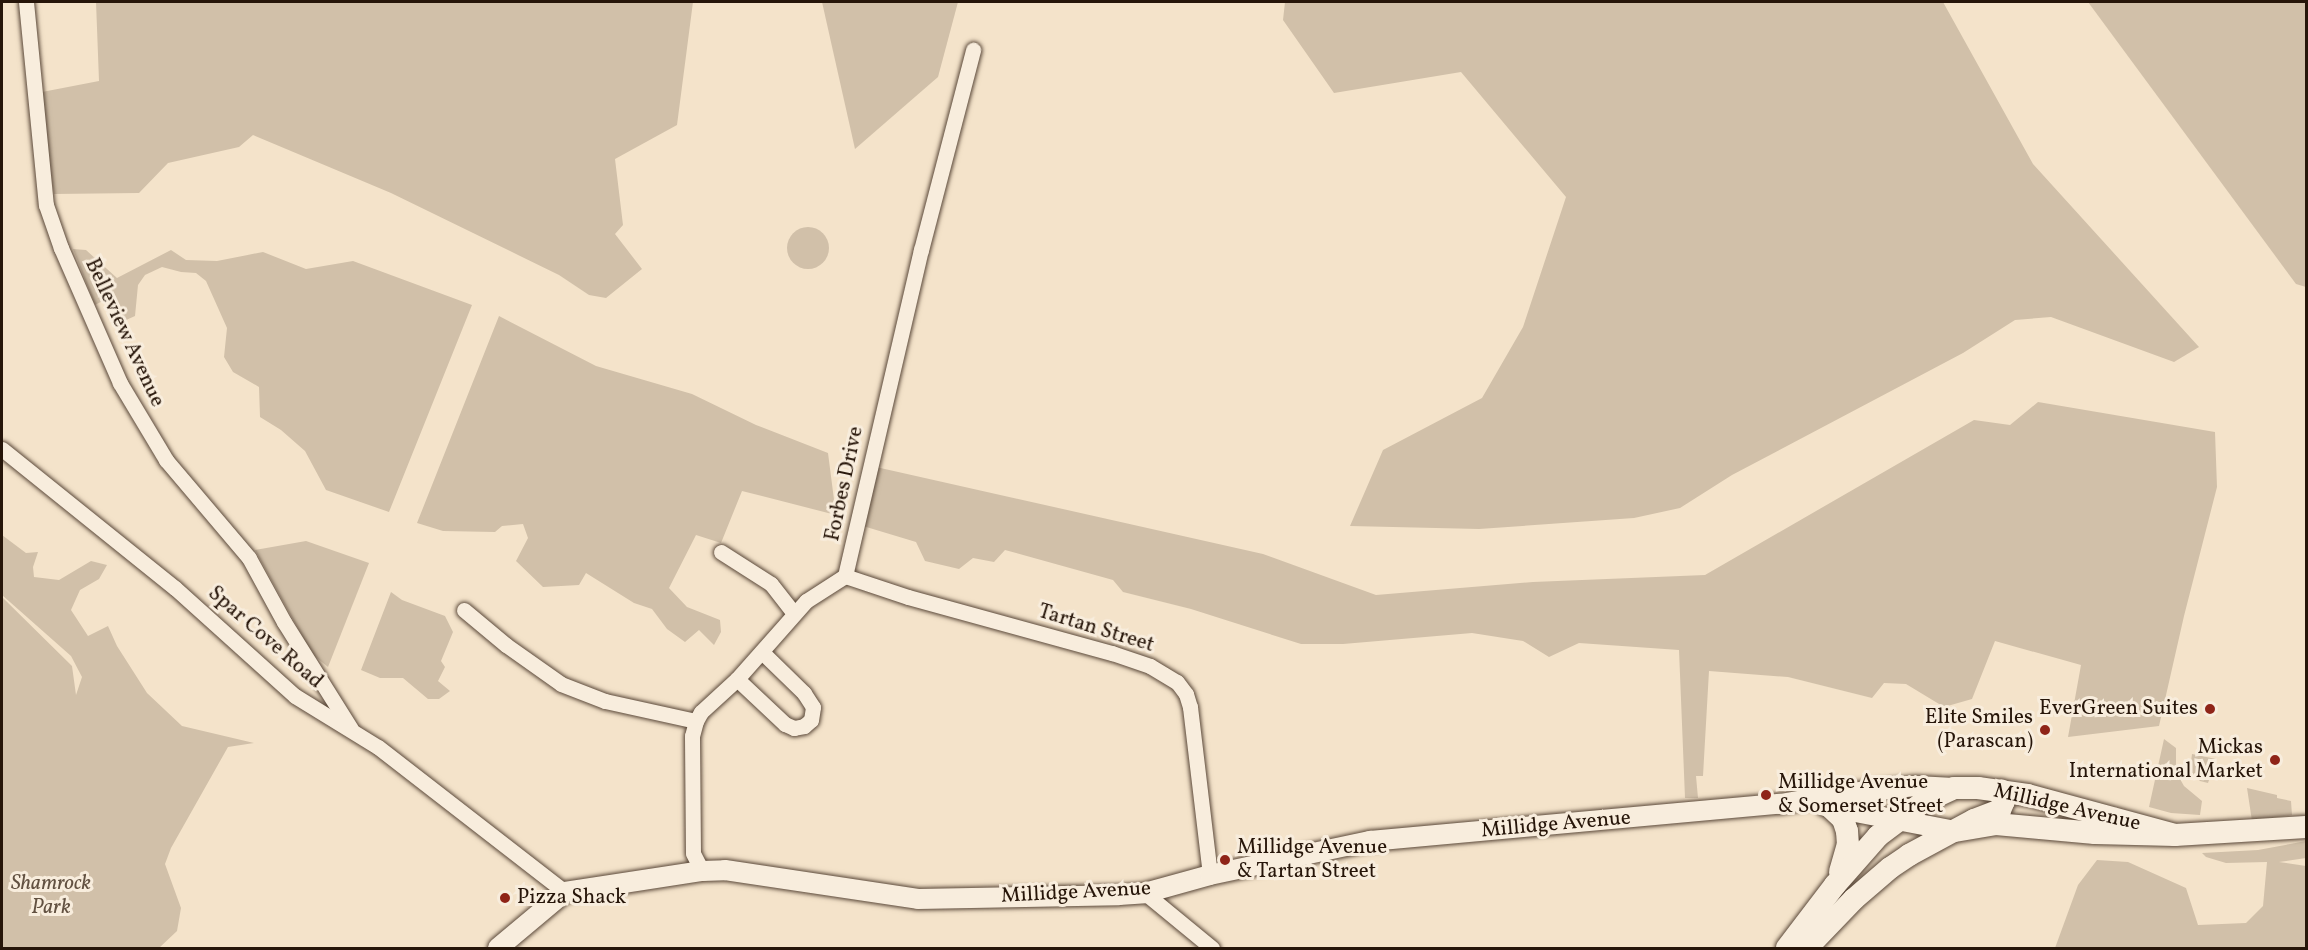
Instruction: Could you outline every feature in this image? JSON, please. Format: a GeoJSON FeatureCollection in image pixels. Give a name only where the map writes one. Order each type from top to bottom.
{"type":"FeatureCollection","features":[{"type":"Feature","properties":{"kind":"main road","name":"Millidge Avenue"},"geometry":{"type":"LineString","coordinates":[[1954,788],[2001,790],[2116,817],[2175,835]]}},
{"type":"Feature","properties":{"kind":"main road"},"geometry":{"type":"LineString","coordinates":[[1787,948],[1858,856],[1897,820],[1922,803],[1954,788]]}},
{"type":"Feature","properties":{"kind":"main road"},"geometry":{"type":"LineString","coordinates":[[1807,948],[1854,899],[1890,868],[1924,846],[1974,820],[2000,810],[2004,801],[2001,790]]}},
{"type":"Feature","properties":{"kind":"main road"},"geometry":{"type":"LineString","coordinates":[[1829,806],[1843,819],[1848,844],[1835,885]]}},
{"type":"Feature","properties":{"kind":"main road","name":"Millidge Avenue"},"geometry":{"type":"LineString","coordinates":[[1955,831],[1996,824],[2095,833],[2175,835],[2307,827]]}},
{"type":"Feature","properties":{"kind":"street","name":"Belleview Avenue"},"geometry":{"type":"LineString","coordinates":[[26,2],[46,205],[61,248],[115,372],[166,460],[249,558],[284,622],[351,729]]}},
{"type":"Feature","properties":{"kind":"street","name":"Forbes Drive"},"geometry":{"type":"LineString","coordinates":[[845,576],[921,250],[974,50]]}},
{"type":"Feature","properties":{"kind":"street","name":"Spar Cove Road"},"geometry":{"type":"LineString","coordinates":[[2,449],[175,588],[295,696],[351,729],[565,892]]}},
{"type":"Feature","properties":{"kind":"street"},"geometry":{"type":"LineString","coordinates":[[721,552],[771,584],[794,613]]}},
{"type":"Feature","properties":{"kind":"street"},"geometry":{"type":"LineString","coordinates":[[702,871],[693,853],[692,736],[696,721],[701,712],[737,679],[806,601],[845,576]]}},
{"type":"Feature","properties":{"kind":"street","name":"Tartan Street"},"geometry":{"type":"LineString","coordinates":[[845,576],[908,597],[1112,653],[1150,666],[1177,682],[1186,694],[1190,707],[1210,875]]}},
{"type":"Feature","properties":{"kind":"street"},"geometry":{"type":"LineString","coordinates":[[464,610],[506,645],[561,684],[614,704],[696,721]]}},
{"type":"Feature","properties":{"kind":"street"},"geometry":{"type":"LineString","coordinates":[[737,679],[785,724],[794,728],[804,726],[811,720],[813,707],[804,693],[762,652]]}},
{"type":"Feature","properties":{"kind":"street","name":"Millidge Avenue"},"geometry":{"type":"LineString","coordinates":[[565,892],[702,871],[725,870],[928,899],[1144,893],[1210,875],[1370,841],[1780,804],[1840,794],[1916,786],[1954,788]]}},
{"type":"Feature","properties":{"kind":"street","name":"Millidge Avenue"},"geometry":{"type":"LineString","coordinates":[[1780,804],[1829,806],[1955,831]]}},
{"type":"Feature","properties":{"kind":"street"},"geometry":{"type":"LineString","coordinates":[[498,948],[565,892]]}},
{"type":"Feature","properties":{"kind":"street"},"geometry":{"type":"LineString","coordinates":[[1144,893],[1212,948]]}},
{"type":"Feature","properties":{"kind":"green space"},"geometry":{"type":"Polygon","coordinates":[[[96,2],[693,2],[677,125],[615,159],[623,225],[615,234],[642,269],[606,298],[589,295],[559,275],[391,193],[253,135],[239,147],[168,163],[139,193],[54,194],[45,135],[42,92],[99,81],[96,2]]]}},
{"type":"Feature","properties":{"kind":"green space"},"geometry":{"type":"Polygon","coordinates":[[[822,2],[958,2],[938,77],[855,149],[822,2]]]}},
{"type":"Feature","properties":{"kind":"green space"},"geometry":{"type":"Polygon","coordinates":[[[1285,2],[1943,2],[2033,164],[2199,347],[2174,362],[2051,317],[2015,320],[1963,353],[1732,475],[1680,508],[1634,518],[1479,529],[1350,526],[1383,450],[1482,398],[1523,327],[1566,197],[1461,72],[1334,93],[1283,20],[1285,2]]]}},
{"type":"Feature","properties":{"kind":"green space"},"geometry":{"type":"Polygon","coordinates":[[[2088,2],[2306,2],[2306,287],[2296,284],[2088,2]]]}},
{"type":"Feature","properties":{"kind":"green space"},"geometry":{"type":"Polygon","coordinates":[[[808,227],[823,233],[829,248],[823,263],[808,269],[793,263],[787,248],[793,233],[808,227]]]}},
{"type":"Feature","properties":{"kind":"green space"},"geometry":{"type":"Polygon","coordinates":[[[73,249],[86,250],[117,278],[171,250],[186,260],[217,261],[263,252],[306,269],[353,261],[472,305],[389,512],[326,490],[305,451],[281,430],[260,417],[259,387],[233,372],[224,357],[227,328],[206,281],[196,273],[162,267],[145,275],[138,285],[135,316],[124,321],[119,306],[108,298],[95,305],[73,249]]]}},
{"type":"Feature","properties":{"kind":"green space"},"geometry":{"type":"Polygon","coordinates":[[[499,316],[596,366],[692,394],[756,425],[828,453],[836,515],[742,491],[721,543],[696,535],[669,588],[687,607],[720,620],[721,632],[714,645],[699,630],[685,642],[667,629],[652,609],[634,603],[586,573],[579,585],[543,587],[516,561],[528,538],[523,524],[502,526],[495,532],[443,531],[417,523],[499,316]]]}},
{"type":"Feature","properties":{"kind":"green space"},"geometry":{"type":"Polygon","coordinates":[[[2038,402],[2215,432],[2217,487],[2159,726],[2068,737],[2081,665],[1995,641],[1972,699],[1944,707],[1906,684],[1884,683],[1872,698],[1788,677],[1709,671],[1703,776],[1696,776],[1698,798],[1685,798],[1679,650],[1579,643],[1549,657],[1523,641],[1472,633],[1343,644],[1301,644],[1191,609],[1123,592],[1113,580],[1005,550],[994,562],[973,558],[959,569],[925,561],[916,542],[863,526],[876,467],[1263,554],[1376,595],[1533,582],[1705,575],[1974,420],[2010,425],[2038,402]]]}},
{"type":"Feature","properties":{"kind":"green space","name":"Shamrock Park"},"geometry":{"type":"Polygon","coordinates":[[[2,535],[26,553],[38,552],[33,567],[34,577],[59,580],[91,561],[107,565],[99,579],[80,590],[71,610],[88,636],[108,626],[117,646],[147,693],[182,726],[254,743],[228,747],[171,848],[165,864],[181,908],[177,931],[159,948],[2,948],[2,597],[72,666],[76,695],[82,677],[71,656],[2,595],[2,535]]]}},
{"type":"Feature","properties":{"kind":"green space"},"geometry":{"type":"Polygon","coordinates":[[[306,541],[369,563],[328,667],[312,654],[255,550],[306,541]]]}},
{"type":"Feature","properties":{"kind":"green space"},"geometry":{"type":"Polygon","coordinates":[[[391,592],[402,600],[445,616],[453,632],[441,661],[445,667],[438,681],[450,691],[439,699],[428,699],[403,678],[380,678],[361,670],[391,592]]]}},
{"type":"Feature","properties":{"kind":"green space"},"geometry":{"type":"Polygon","coordinates":[[[2164,739],[2176,748],[2176,772],[2184,786],[2202,801],[2200,815],[2171,813],[2149,807],[2164,739]]]}},
{"type":"Feature","properties":{"kind":"green space"},"geometry":{"type":"Polygon","coordinates":[[[2192,754],[2216,759],[2208,783],[2200,781],[2190,771],[2192,754]]]}},
{"type":"Feature","properties":{"kind":"green space"},"geometry":{"type":"Polygon","coordinates":[[[2247,788],[2291,801],[2292,815],[2252,821],[2247,788]]]}},
{"type":"Feature","properties":{"kind":"green space"},"geometry":{"type":"Polygon","coordinates":[[[2306,841],[2306,858],[2279,862],[2306,866],[2306,948],[2055,948],[2078,885],[2097,860],[2128,862],[2186,888],[2198,925],[2246,923],[2263,906],[2267,862],[2226,863],[2206,857],[2202,853],[2258,850],[2306,841]]]}},
{"type":"Feature","properties":{"kind":"place","name":"EverGreen Suites"},"geometry":{"type":"Point","coordinates":[2210,709]}},
{"type":"Feature","properties":{"kind":"place","name":"Elite Smiles (Parascan)"},"geometry":{"type":"Point","coordinates":[2045,730]}},
{"type":"Feature","properties":{"kind":"place","name":"Mickas International Market"},"geometry":{"type":"Point","coordinates":[2275,760]}},
{"type":"Feature","properties":{"kind":"place","name":"Millidge Avenue & Somerset Street"},"geometry":{"type":"Point","coordinates":[1766,795]}},
{"type":"Feature","properties":{"kind":"place","name":"Millidge Avenue & Tartan Street"},"geometry":{"type":"Point","coordinates":[1225,860]}},
{"type":"Feature","properties":{"kind":"place","name":"Pizza Shack"},"geometry":{"type":"Point","coordinates":[505,898]}}]}
